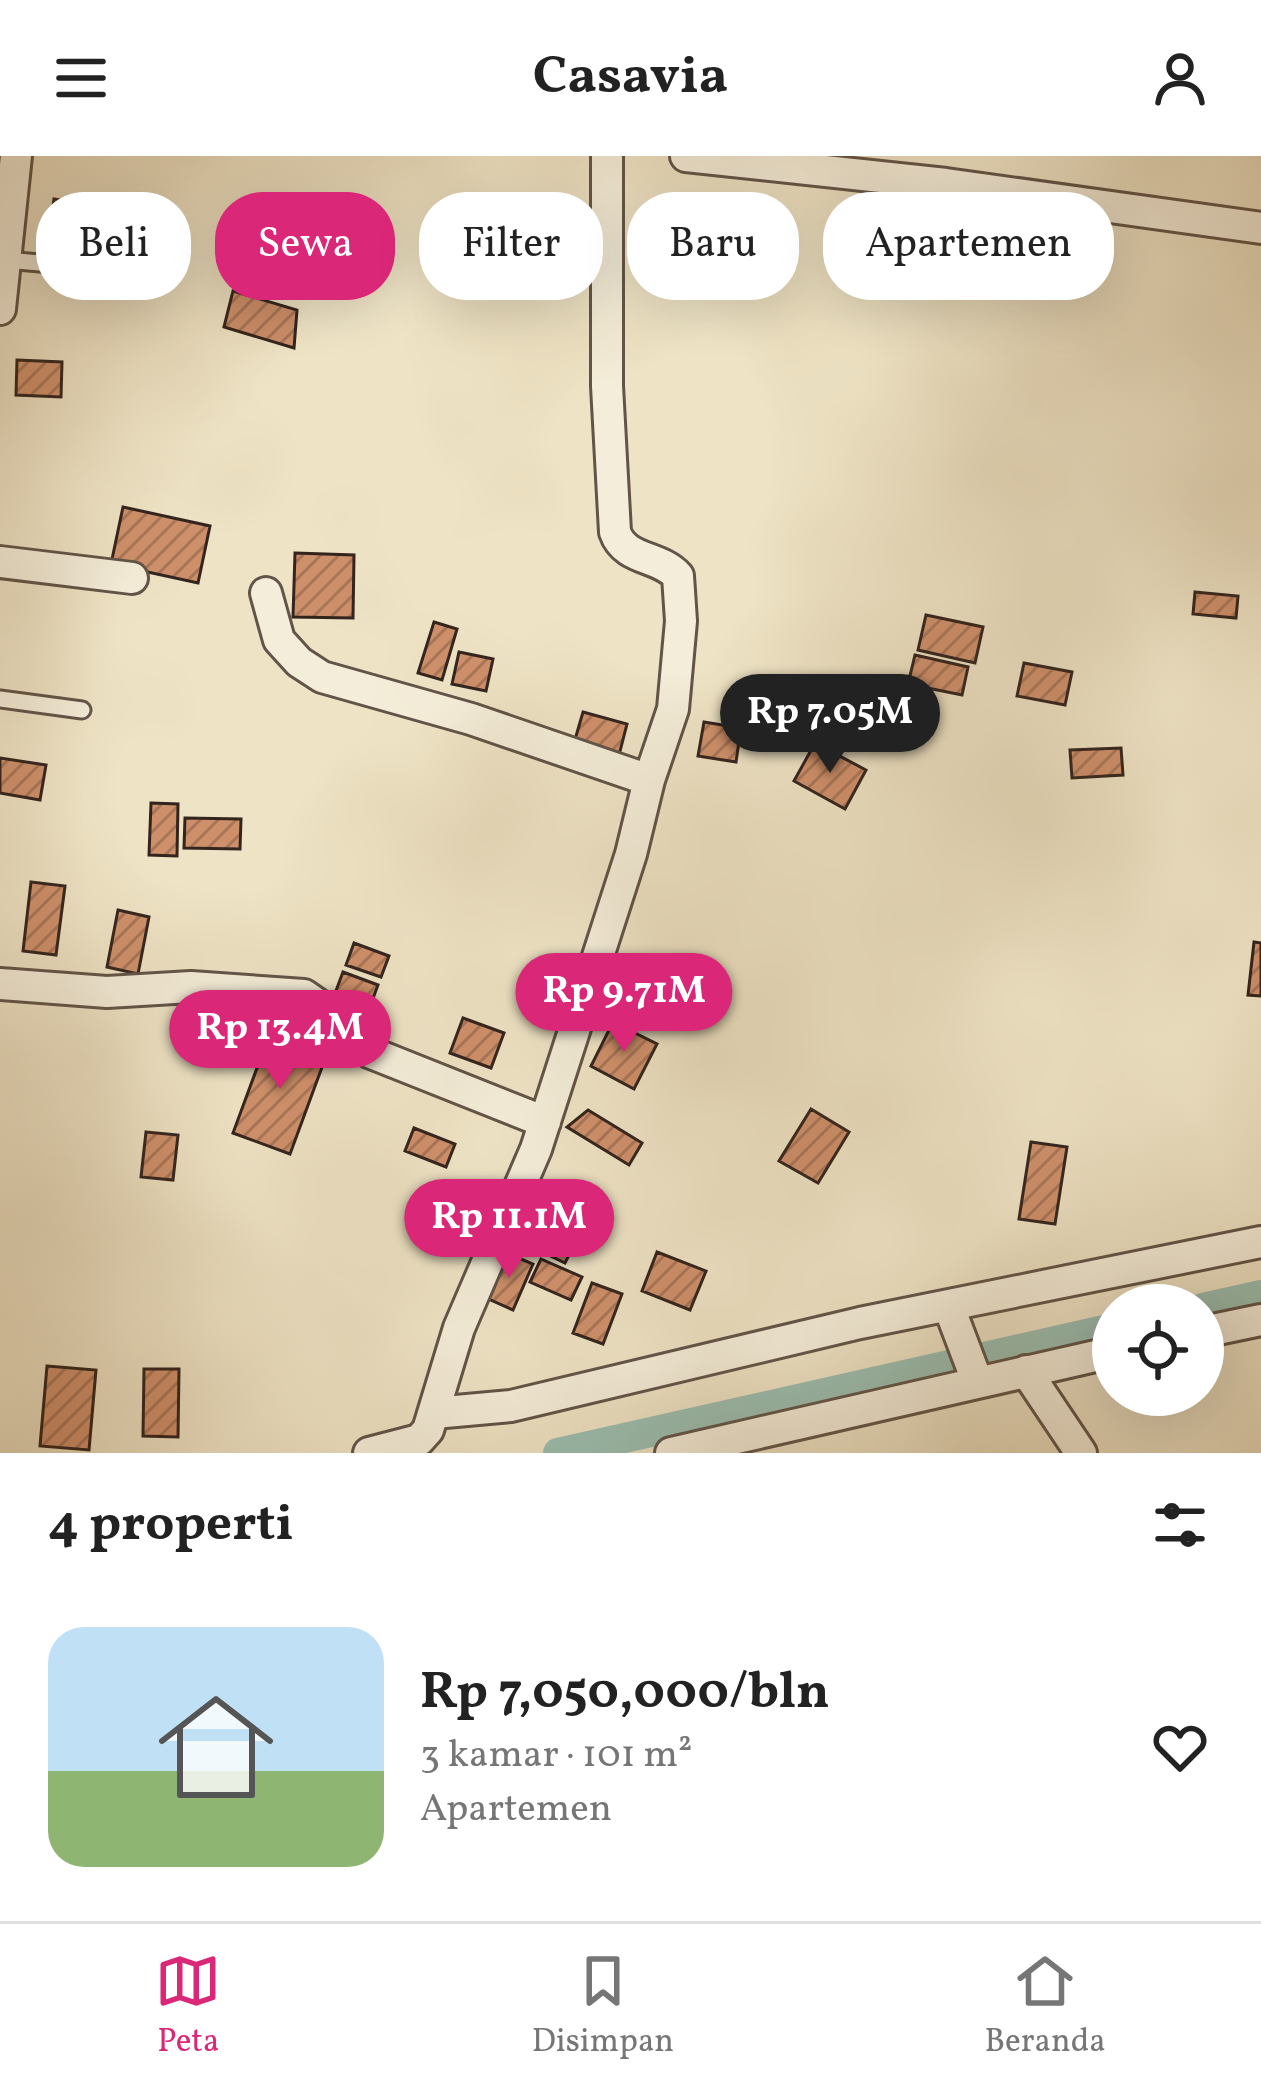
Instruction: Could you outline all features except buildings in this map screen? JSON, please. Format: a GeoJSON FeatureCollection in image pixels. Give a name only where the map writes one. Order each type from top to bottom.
{"type":"FeatureCollection","features":[{"type":"Feature","properties":{"kind":"street"},"geometry":{"type":"LineString","coordinates":[[0,309],[16,156]]}},
{"type":"Feature","properties":{"kind":"street"},"geometry":{"type":"LineString","coordinates":[[369,1453],[419,1440],[434,1413],[459,1328],[544,1122],[673,709],[681,621],[678,576],[660,561],[632,554],[619,544],[615,532],[607,386],[607,156]]}},
{"type":"Feature","properties":{"kind":"street"},"geometry":{"type":"LineString","coordinates":[[686,156],[950,170],[1261,228]]}},
{"type":"Feature","properties":{"kind":"street"},"geometry":{"type":"LineString","coordinates":[[0,562],[132,578]]}},
{"type":"Feature","properties":{"kind":"street"},"geometry":{"type":"LineString","coordinates":[[266,593],[279,640],[299,662],[322,677],[471,719],[649,780]]}},
{"type":"Feature","properties":{"kind":"street"},"geometry":{"type":"LineString","coordinates":[[0,984],[70,990],[190,987],[304,995],[337,1018],[369,1052],[544,1122]]}},
{"type":"Feature","properties":{"kind":"street"},"geometry":{"type":"LineString","coordinates":[[434,1413],[511,1406],[860,1323],[1261,1242]]}},
{"type":"Feature","properties":{"kind":"street"},"geometry":{"type":"LineString","coordinates":[[950,1307],[975,1378]]}},
{"type":"Feature","properties":{"kind":"street"},"geometry":{"type":"LineString","coordinates":[[1224,1328],[1261,1320]]}},
{"type":"Feature","properties":{"kind":"street"},"geometry":{"type":"LineString","coordinates":[[671,1453],[975,1378],[1092,1357]]}},
{"type":"Feature","properties":{"kind":"street"},"geometry":{"type":"LineString","coordinates":[[1026,1371],[1081,1453]]}},
{"type":"Feature","properties":{"kind":"lane"},"geometry":{"type":"LineString","coordinates":[[6,260],[36,263]]}},
{"type":"Feature","properties":{"kind":"lane"},"geometry":{"type":"LineString","coordinates":[[0,699],[82,710]]}},
{"type":"Feature","properties":{"kind":"waterway"},"geometry":{"type":"LineString","coordinates":[[1224,1303],[1261,1295]]}},
{"type":"Feature","properties":{"kind":"waterway"},"geometry":{"type":"LineString","coordinates":[[558,1453],[1092,1333]]}}]}
